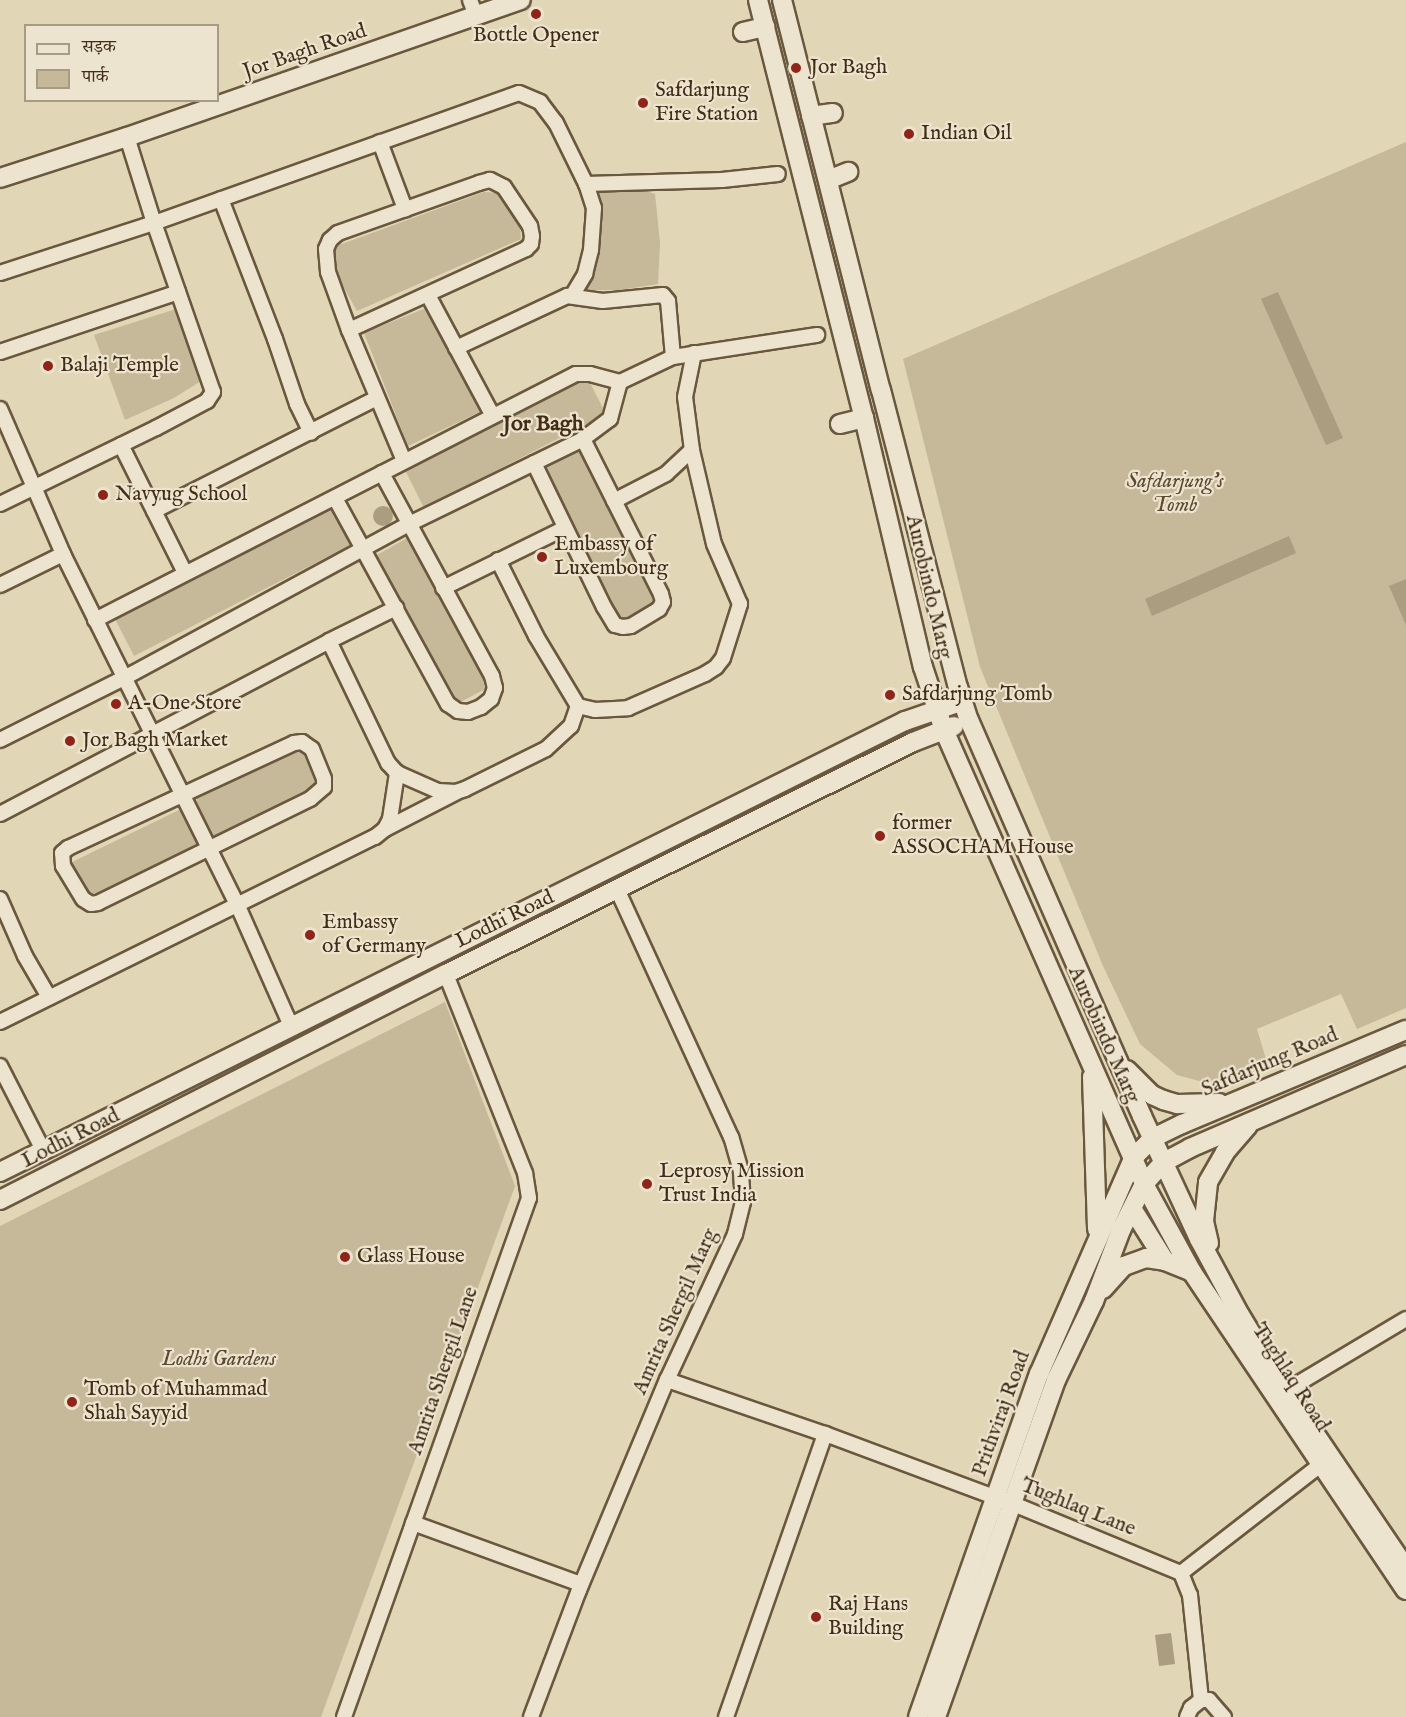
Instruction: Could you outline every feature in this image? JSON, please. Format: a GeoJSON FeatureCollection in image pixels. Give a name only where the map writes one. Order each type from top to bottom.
{"type":"FeatureCollection","features":[{"type":"Feature","properties":{"kind":"main road","name":"Jor Bagh Road"},"geometry":{"type":"LineString","coordinates":[[0,178],[127,137],[473,8],[521,0]]}},
{"type":"Feature","properties":{"kind":"main road","name":"Aurobindo Marg"},"geometry":{"type":"LineString","coordinates":[[758,0],[864,418],[923,667],[937,711],[1144,1184]]}},
{"type":"Feature","properties":{"kind":"main road","name":"Aurobindo Marg"},"geometry":{"type":"LineString","coordinates":[[782,0],[963,702],[1164,1162]]}},
{"type":"Feature","properties":{"kind":"main road"},"geometry":{"type":"LineString","coordinates":[[743,32],[765,27]]}},
{"type":"Feature","properties":{"kind":"main road"},"geometry":{"type":"LineString","coordinates":[[811,116],[833,114]]}},
{"type":"Feature","properties":{"kind":"main road"},"geometry":{"type":"LineString","coordinates":[[828,180],[848,172]]}},
{"type":"Feature","properties":{"kind":"main road"},"geometry":{"type":"LineString","coordinates":[[840,424],[864,418]]}},
{"type":"Feature","properties":{"kind":"main road","name":"Lodhi Road"},"geometry":{"type":"LineString","coordinates":[[0,1172],[906,721],[963,702]]}},
{"type":"Feature","properties":{"kind":"main road","name":"Lodhi Road"},"geometry":{"type":"LineString","coordinates":[[0,1200],[446,974],[618,891],[913,742],[969,720]]}},
{"type":"Feature","properties":{"kind":"main road","name":"Safdarjung Road"},"geometry":{"type":"LineString","coordinates":[[1153,1138],[1406,1030]]}},
{"type":"Feature","properties":{"kind":"main road"},"geometry":{"type":"LineString","coordinates":[[1361,1049],[1370,1070]]}},
{"type":"Feature","properties":{"kind":"main road"},"geometry":{"type":"LineString","coordinates":[[1164,1162],[1406,1054]]}},
{"type":"Feature","properties":{"kind":"main road"},"geometry":{"type":"LineString","coordinates":[[1119,1062],[1140,1085],[1162,1100],[1186,1105],[1232,1103]]}},
{"type":"Feature","properties":{"kind":"main road"},"geometry":{"type":"LineString","coordinates":[[1092,1067],[1097,1174],[1097,1237]]}},
{"type":"Feature","properties":{"kind":"main road"},"geometry":{"type":"LineString","coordinates":[[1213,1263],[1204,1221],[1208,1182],[1225,1152],[1253,1121]]}},
{"type":"Feature","properties":{"kind":"main road","name":"Prithviraj Road"},"geometry":{"type":"LineString","coordinates":[[936,1717],[1004,1501],[1039,1374],[1097,1237],[1134,1157],[1153,1138]]}},
{"type":"Feature","properties":{"kind":"main road","name":"Prithviraj Road"},"geometry":{"type":"LineString","coordinates":[[918,1717],[1004,1501],[1056,1380],[1094,1300],[1121,1230],[1144,1184],[1164,1162]]}},
{"type":"Feature","properties":{"kind":"main road","name":"Tughlaq Road"},"geometry":{"type":"LineString","coordinates":[[1164,1162],[1213,1263],[1320,1465],[1404,1578]]}},
{"type":"Feature","properties":{"kind":"main road","name":"Tughlaq Road"},"geometry":{"type":"LineString","coordinates":[[1144,1184],[1192,1272],[1281,1394],[1404,1578]]}},
{"type":"Feature","properties":{"kind":"main road"},"geometry":{"type":"LineString","coordinates":[[1133,1210],[1165,1261]]}},
{"type":"Feature","properties":{"kind":"main road"},"geometry":{"type":"LineString","coordinates":[[1094,1300],[1114,1276],[1133,1261],[1146,1258],[1165,1261],[1192,1272]]}},
{"type":"Feature","properties":{"kind":"street"},"geometry":{"type":"LineString","coordinates":[[0,273],[153,223],[519,93],[540,102],[556,123],[586,183],[594,208],[591,250],[585,274],[572,296]]}},
{"type":"Feature","properties":{"kind":"street"},"geometry":{"type":"LineString","coordinates":[[0,504],[207,401],[213,392],[153,223],[127,137]]}},
{"type":"Feature","properties":{"kind":"street"},"geometry":{"type":"LineString","coordinates":[[380,142],[405,209]]}},
{"type":"Feature","properties":{"kind":"street"},"geometry":{"type":"LineString","coordinates":[[586,183],[722,180],[778,174]]}},
{"type":"Feature","properties":{"kind":"street"},"geometry":{"type":"LineString","coordinates":[[349,330],[526,249],[531,244],[530,226],[504,187],[490,180],[405,209],[338,233],[330,240],[326,249],[326,261],[349,330],[404,461]]}},
{"type":"Feature","properties":{"kind":"street"},"geometry":{"type":"LineString","coordinates":[[221,199],[275,339],[297,404],[311,433]]}},
{"type":"Feature","properties":{"kind":"street"},"geometry":{"type":"LineString","coordinates":[[0,352],[178,292]]}},
{"type":"Feature","properties":{"kind":"street"},"geometry":{"type":"LineString","coordinates":[[428,295],[493,416]]}},
{"type":"Feature","properties":{"kind":"street"},"geometry":{"type":"LineString","coordinates":[[456,348],[562,298],[572,296],[603,301],[663,295],[668,301],[673,357]]}},
{"type":"Feature","properties":{"kind":"street"},"geometry":{"type":"LineString","coordinates":[[95,620],[576,374],[590,374],[620,382],[673,357],[817,336]]}},
{"type":"Feature","properties":{"kind":"street"},"geometry":{"type":"LineString","coordinates":[[498,560],[542,648],[578,706],[595,710],[628,708],[705,674],[723,658],[740,604],[714,544],[692,450],[685,404],[694,353]]}},
{"type":"Feature","properties":{"kind":"street"},"geometry":{"type":"LineString","coordinates":[[0,740],[124,678],[409,524],[583,439],[610,419],[620,382]]}},
{"type":"Feature","properties":{"kind":"street"},"geometry":{"type":"LineString","coordinates":[[154,511],[377,398]]}},
{"type":"Feature","properties":{"kind":"street"},"geometry":{"type":"LineString","coordinates":[[0,409],[6,442],[32,488],[150,735],[237,904],[291,1026]]}},
{"type":"Feature","properties":{"kind":"street"},"geometry":{"type":"LineString","coordinates":[[534,463],[615,625],[632,626],[652,615],[663,602],[662,594],[583,439]]}},
{"type":"Feature","properties":{"kind":"street"},"geometry":{"type":"LineString","coordinates":[[122,445],[185,573]]}},
{"type":"Feature","properties":{"kind":"street"},"geometry":{"type":"LineString","coordinates":[[614,501],[666,474],[692,450]]}},
{"type":"Feature","properties":{"kind":"street"},"geometry":{"type":"LineString","coordinates":[[335,498],[448,704],[458,711],[468,712],[481,707],[491,699],[495,688],[492,676],[382,473]]}},
{"type":"Feature","properties":{"kind":"street"},"geometry":{"type":"LineString","coordinates":[[443,588],[565,528]]}},
{"type":"Feature","properties":{"kind":"street"},"geometry":{"type":"LineString","coordinates":[[0,585],[63,554]]}},
{"type":"Feature","properties":{"kind":"street"},"geometry":{"type":"LineString","coordinates":[[0,814],[396,608]]}},
{"type":"Feature","properties":{"kind":"street"},"geometry":{"type":"LineString","coordinates":[[329,641],[381,751],[397,773],[438,791],[456,792]]}},
{"type":"Feature","properties":{"kind":"street"},"geometry":{"type":"LineString","coordinates":[[0,1022],[375,837],[385,829],[456,792],[546,749],[570,726],[578,706]]}},
{"type":"Feature","properties":{"kind":"street"},"geometry":{"type":"LineString","coordinates":[[294,742],[302,742],[312,749],[324,779],[324,787],[319,793],[209,849],[98,903],[91,904],[83,899],[63,866],[62,853],[68,848],[294,742]]}},
{"type":"Feature","properties":{"kind":"street"},"geometry":{"type":"LineString","coordinates":[[385,829],[393,808],[397,773]]}},
{"type":"Feature","properties":{"kind":"street","name":"Amrita Shergil Marg"},"geometry":{"type":"LineString","coordinates":[[531,1717],[581,1584],[667,1380],[735,1234],[743,1202],[741,1171],[731,1137],[618,891]]}},
{"type":"Feature","properties":{"kind":"street"},"geometry":{"type":"LineString","coordinates":[[0,899],[25,956],[48,997]]}},
{"type":"Feature","properties":{"kind":"street","name":"Amrita Shergil Lane"},"geometry":{"type":"LineString","coordinates":[[344,1717],[529,1198],[525,1173],[446,974]]}},
{"type":"Feature","properties":{"kind":"street"},"geometry":{"type":"LineString","coordinates":[[0,1066],[44,1150]]}},
{"type":"Feature","properties":{"kind":"street"},"geometry":{"type":"LineString","coordinates":[[1281,1394],[1406,1319]]}},
{"type":"Feature","properties":{"kind":"street","name":"Tughlaq Lane"},"geometry":{"type":"LineString","coordinates":[[667,1380],[825,1434],[1004,1501],[1181,1573]]}},
{"type":"Feature","properties":{"kind":"street"},"geometry":{"type":"LineString","coordinates":[[726,1717],[825,1434]]}},
{"type":"Feature","properties":{"kind":"street"},"geometry":{"type":"LineString","coordinates":[[1201,1700],[1190,1595],[1181,1573],[1320,1465]]}},
{"type":"Feature","properties":{"kind":"street"},"geometry":{"type":"LineString","coordinates":[[413,1523],[581,1584]]}},
{"type":"Feature","properties":{"kind":"street"},"geometry":{"type":"LineString","coordinates":[[1188,1717],[1191,1708],[1201,1700],[1209,1700],[1224,1717]]}},
{"type":"Feature","properties":{"kind":"green space","name":"Safdarjung's Tomb"},"geometry":{"type":"Polygon","coordinates":[[[1406,142],[1406,1008],[1357,1029],[1341,994],[1257,1029],[1268,1066],[1218,1086],[1177,1075],[1140,1044],[1103,966],[980,667],[903,359],[1406,142]]]}},
{"type":"Feature","properties":{"kind":"green space"},"geometry":{"type":"Polygon","coordinates":[[[643,190],[655,194],[660,243],[658,284],[620,290],[583,290],[599,208],[597,192],[643,190]]]}},
{"type":"Feature","properties":{"kind":"green space"},"geometry":{"type":"Polygon","coordinates":[[[484,192],[497,193],[520,225],[521,239],[357,311],[339,279],[332,257],[339,245],[484,192]]]}},
{"type":"Feature","properties":{"kind":"green space"},"geometry":{"type":"Polygon","coordinates":[[[426,308],[482,411],[408,446],[364,333],[426,308]]]}},
{"type":"Feature","properties":{"kind":"green space"},"geometry":{"type":"Polygon","coordinates":[[[176,309],[201,381],[174,398],[125,420],[94,335],[176,309]]]}},
{"type":"Feature","properties":{"kind":"green space"},"geometry":{"type":"Polygon","coordinates":[[[586,375],[606,414],[424,508],[404,468],[586,375]]]}},
{"type":"Feature","properties":{"kind":"green space"},"geometry":{"type":"Polygon","coordinates":[[[582,447],[659,599],[651,608],[629,620],[618,621],[540,466],[582,447]]]}},
{"type":"Feature","properties":{"kind":"green space"},"geometry":{"type":"Polygon","coordinates":[[[330,505],[351,545],[134,656],[114,617],[330,505]]]}},
{"type":"Feature","properties":{"kind":"green space"},"geometry":{"type":"Polygon","coordinates":[[[409,537],[481,669],[485,689],[455,705],[375,556],[409,537]]]}},
{"type":"Feature","properties":{"kind":"green space"},"geometry":{"type":"Polygon","coordinates":[[[300,751],[313,766],[317,788],[213,840],[209,836],[197,807],[197,797],[288,753],[300,751]]]}},
{"type":"Feature","properties":{"kind":"green space"},"geometry":{"type":"Polygon","coordinates":[[[179,810],[185,812],[198,844],[189,852],[118,888],[85,896],[68,864],[179,810]]]}},
{"type":"Feature","properties":{"kind":"green space","name":"Lodhi Gardens"},"geometry":{"type":"Polygon","coordinates":[[[445,1002],[515,1186],[321,1717],[0,1717],[0,1226],[445,1002]]]}},
{"type":"Feature","properties":{"kind":"shaded area"},"geometry":{"type":"Polygon","coordinates":[[[1278,292],[1343,438],[1326,445],[1261,299],[1278,292]]]}},
{"type":"Feature","properties":{"kind":"shaded area"},"geometry":{"type":"Polygon","coordinates":[[[383,506],[390,509],[393,516],[390,523],[383,526],[376,523],[373,516],[376,509],[383,506]]]}},
{"type":"Feature","properties":{"kind":"shaded area"},"geometry":{"type":"Polygon","coordinates":[[[1289,536],[1296,553],[1152,616],[1145,599],[1289,536]]]}},
{"type":"Feature","properties":{"kind":"shaded area"},"geometry":{"type":"Polygon","coordinates":[[[1406,579],[1406,625],[1389,586],[1406,579]]]}},
{"type":"Feature","properties":{"kind":"shaded area"},"geometry":{"type":"Polygon","coordinates":[[[1171,1633],[1175,1664],[1159,1666],[1155,1635],[1171,1633]]]}},
{"type":"Feature","properties":{"kind":"place","name":"Bottle Opener"},"geometry":{"type":"Point","coordinates":[536,14]}},
{"type":"Feature","properties":{"kind":"place","name":"Jor Bagh"},"geometry":{"type":"Point","coordinates":[796,68]}},
{"type":"Feature","properties":{"kind":"place","name":"Safdarjung Fire Station"},"geometry":{"type":"Point","coordinates":[643,103]}},
{"type":"Feature","properties":{"kind":"place","name":"Indian Oil"},"geometry":{"type":"Point","coordinates":[909,134]}},
{"type":"Feature","properties":{"kind":"place","name":"Balaji Temple"},"geometry":{"type":"Point","coordinates":[48,366]}},
{"type":"Feature","properties":{"kind":"place","name":"Navyug School"},"geometry":{"type":"Point","coordinates":[103,495]}},
{"type":"Feature","properties":{"kind":"place","name":"Embassy of Luxembourg"},"geometry":{"type":"Point","coordinates":[542,557]}},
{"type":"Feature","properties":{"kind":"place","name":"Safdarjung Tomb"},"geometry":{"type":"Point","coordinates":[890,695]}},
{"type":"Feature","properties":{"kind":"place","name":"A-One Store"},"geometry":{"type":"Point","coordinates":[116,704]}},
{"type":"Feature","properties":{"kind":"place","name":"Jor Bagh Market"},"geometry":{"type":"Point","coordinates":[70,741]}},
{"type":"Feature","properties":{"kind":"place","name":"former ASSOCHAM House"},"geometry":{"type":"Point","coordinates":[880,836]}},
{"type":"Feature","properties":{"kind":"place","name":"Embassy of Germany"},"geometry":{"type":"Point","coordinates":[310,935]}},
{"type":"Feature","properties":{"kind":"place","name":"Leprosy Mission Trust India"},"geometry":{"type":"Point","coordinates":[647,1184]}},
{"type":"Feature","properties":{"kind":"place","name":"Glass House"},"geometry":{"type":"Point","coordinates":[345,1257]}},
{"type":"Feature","properties":{"kind":"place","name":"Tomb of Muhammad Shah Sayyid"},"geometry":{"type":"Point","coordinates":[72,1402]}},
{"type":"Feature","properties":{"kind":"place","name":"Raj Hans Building"},"geometry":{"type":"Point","coordinates":[816,1617]}},
{"type":"Feature","properties":{"kind":"district","name":"Jor Bagh"},"geometry":{"type":"Point","coordinates":[543,425]}}]}
